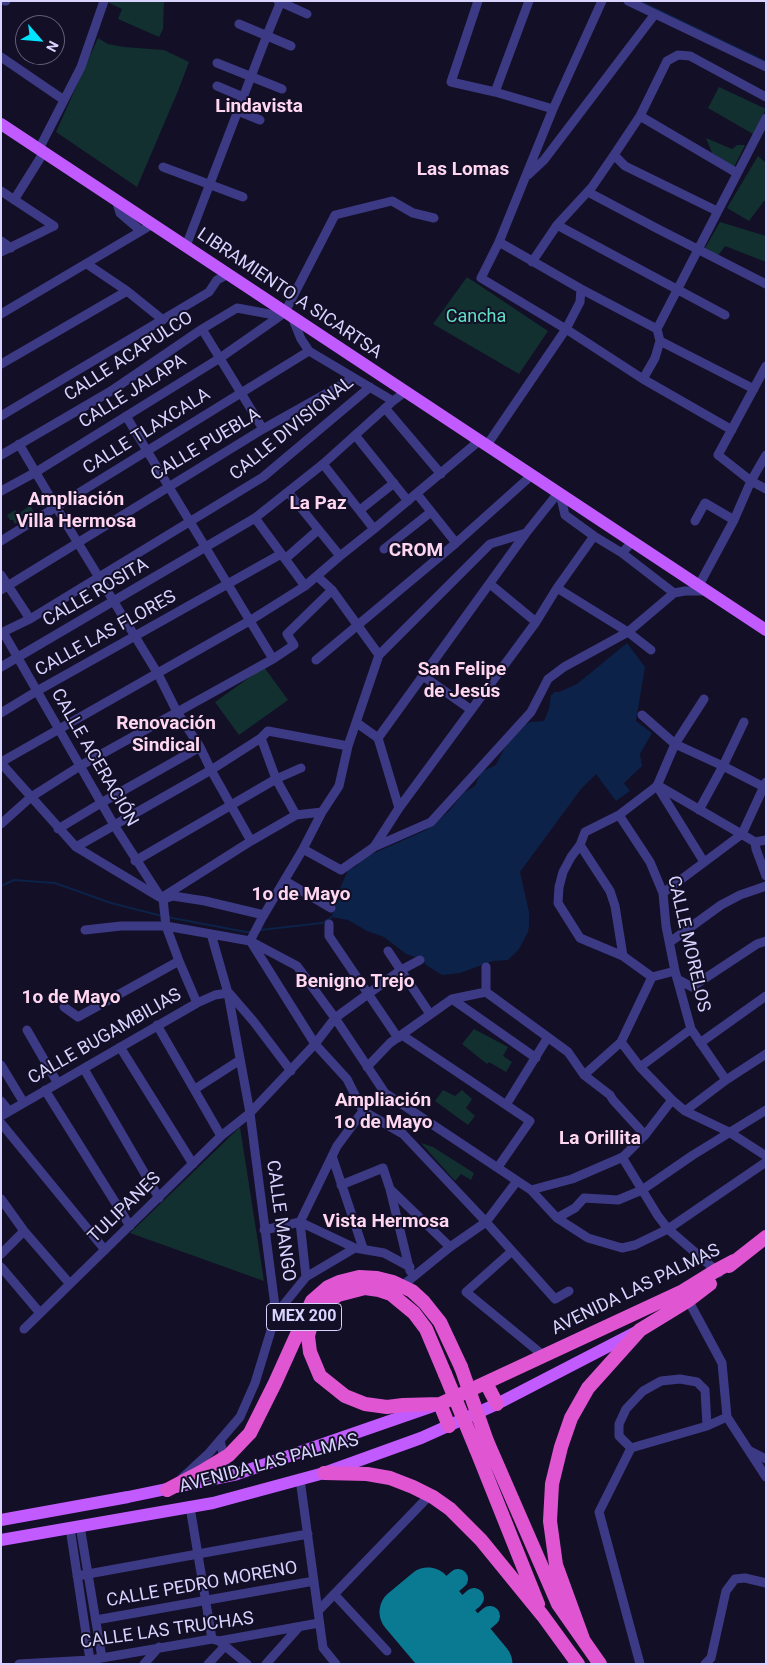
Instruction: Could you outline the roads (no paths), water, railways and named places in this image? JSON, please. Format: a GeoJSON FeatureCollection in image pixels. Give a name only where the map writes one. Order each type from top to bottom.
{"type":"FeatureCollection","features":[{"type":"Feature","properties":{"kind":"highway","name":"AVENIDA LAS PALMAS"},"geometry":{"type":"LineString","coordinates":[[640,1330],[764,1237]]}},
{"type":"Feature","properties":{"kind":"highway","name":"MEX 200"},"geometry":{"type":"LineString","coordinates":[[171,1487],[224,1457],[250,1433],[312,1301],[328,1287],[346,1279],[359,1277],[406,1282],[440,1322],[461,1367],[482,1445],[558,1604],[600,1664]]}},
{"type":"Feature","properties":{"kind":"highway"},"geometry":{"type":"LineString","coordinates":[[449,1426],[440,1404],[386,1407],[365,1404],[345,1396],[320,1376],[310,1352],[308,1336],[311,1325],[322,1308],[338,1294],[365,1288],[391,1294],[414,1312],[426,1329],[445,1374],[482,1445],[543,1616]]}},
{"type":"Feature","properties":{"kind":"highway","name":"AVENIDA LAS PALMAS"},"geometry":{"type":"LineString","coordinates":[[440,1404],[544,1356],[686,1296]]}},
{"type":"Feature","properties":{"kind":"highway","name":"MEX 200"},"geometry":{"type":"LineString","coordinates":[[583,1639],[556,1565],[550,1521],[552,1484],[561,1447],[572,1418],[588,1388],[640,1330]]}},
{"type":"Feature","properties":{"kind":"highway"},"geometry":{"type":"LineString","coordinates":[[486,1383],[497,1404]]}},
{"type":"Feature","properties":{"kind":"highway"},"geometry":{"type":"LineString","coordinates":[[324,1473],[367,1474],[390,1478],[430,1495],[450,1509],[468,1525],[543,1616],[578,1664]]}},
{"type":"Feature","properties":{"kind":"main road","name":"LIBRAMIENTO A SICARTSA"},"geometry":{"type":"LineString","coordinates":[[1,124],[228,274],[286,315],[766,630]]}},
{"type":"Feature","properties":{"kind":"main road","name":"AVENIDA LAS PALMAS"},"geometry":{"type":"LineString","coordinates":[[1,1540],[190,1507],[324,1473],[449,1426],[497,1404],[640,1330]]}},
{"type":"Feature","properties":{"kind":"main road","name":"AVENIDA LAS PALMAS"},"geometry":{"type":"LineString","coordinates":[[1,1520],[228,1477],[440,1404]]}},
{"type":"Feature","properties":{"kind":"main road"},"geometry":{"type":"LineString","coordinates":[[228,1477],[232,1497]]}},
{"type":"Feature","properties":{"kind":"main road"},"geometry":{"type":"LineString","coordinates":[[128,1497],[131,1518]]}},
{"type":"Feature","properties":{"kind":"street"},"geometry":{"type":"LineString","coordinates":[[14,200],[42,150],[80,67],[104,1]]}},
{"type":"Feature","properties":{"kind":"street"},"geometry":{"type":"LineString","coordinates":[[478,1],[451,82],[495,92],[553,109]]}},
{"type":"Feature","properties":{"kind":"street"},"geometry":{"type":"LineString","coordinates":[[495,92],[529,1]]}},
{"type":"Feature","properties":{"kind":"street"},"geometry":{"type":"LineString","coordinates":[[602,1],[553,109],[499,242],[481,278],[566,329],[643,379],[732,430]]}},
{"type":"Feature","properties":{"kind":"street"},"geometry":{"type":"LineString","coordinates":[[628,1],[766,67]]}},
{"type":"Feature","properties":{"kind":"street"},"geometry":{"type":"LineString","coordinates":[[186,246],[280,2],[307,14]]}},
{"type":"Feature","properties":{"kind":"street"},"geometry":{"type":"LineString","coordinates":[[524,179],[544,160],[655,14]]}},
{"type":"Feature","properties":{"kind":"street"},"geometry":{"type":"LineString","coordinates":[[239,24],[291,46]]}},
{"type":"Feature","properties":{"kind":"street"},"geometry":{"type":"LineString","coordinates":[[532,262],[557,225],[588,192],[614,155],[640,116],[667,61],[678,55],[690,56],[766,97]]}},
{"type":"Feature","properties":{"kind":"street"},"geometry":{"type":"LineString","coordinates":[[1,57],[64,100]]}},
{"type":"Feature","properties":{"kind":"street"},"geometry":{"type":"LineString","coordinates":[[217,63],[282,89]]}},
{"type":"Feature","properties":{"kind":"street"},"geometry":{"type":"LineString","coordinates":[[217,86],[243,98]]}},
{"type":"Feature","properties":{"kind":"street"},"geometry":{"type":"LineString","coordinates":[[238,111],[260,120]]}},
{"type":"Feature","properties":{"kind":"street"},"geometry":{"type":"LineString","coordinates":[[640,116],[737,173]]}},
{"type":"Feature","properties":{"kind":"street"},"geometry":{"type":"LineString","coordinates":[[656,329],[766,118]]}},
{"type":"Feature","properties":{"kind":"street"},"geometry":{"type":"LineString","coordinates":[[614,155],[625,166],[717,210]]}},
{"type":"Feature","properties":{"kind":"street"},"geometry":{"type":"LineString","coordinates":[[163,167],[243,197]]}},
{"type":"Feature","properties":{"kind":"street"},"geometry":{"type":"LineString","coordinates":[[1,191],[54,226],[1,252]]}},
{"type":"Feature","properties":{"kind":"street"},"geometry":{"type":"LineString","coordinates":[[588,192],[766,284]]}},
{"type":"Feature","properties":{"kind":"street"},"geometry":{"type":"LineString","coordinates":[[116,200],[120,213],[141,231]]}},
{"type":"Feature","properties":{"kind":"street"},"geometry":{"type":"LineString","coordinates":[[393,401],[309,351],[286,315],[335,215],[392,201],[412,212],[434,218]]}},
{"type":"Feature","properties":{"kind":"street"},"geometry":{"type":"LineString","coordinates":[[1,314],[152,224]]}},
{"type":"Feature","properties":{"kind":"street"},"geometry":{"type":"LineString","coordinates":[[557,225],[724,315]]}},
{"type":"Feature","properties":{"kind":"street"},"geometry":{"type":"LineString","coordinates":[[1,241],[11,248]]}},
{"type":"Feature","properties":{"kind":"street"},"geometry":{"type":"LineString","coordinates":[[499,242],[656,329],[660,341],[655,358],[643,379]]}},
{"type":"Feature","properties":{"kind":"street"},"geometry":{"type":"LineString","coordinates":[[87,264],[127,291],[163,320]]}},
{"type":"Feature","properties":{"kind":"street"},"geometry":{"type":"LineString","coordinates":[[1,416],[210,292],[217,280],[228,274]]}},
{"type":"Feature","properties":{"kind":"street"},"geometry":{"type":"LineString","coordinates":[[263,916],[205,901],[173,896],[162,898],[76,847],[1,763],[251,620],[305,586],[441,474],[483,443],[566,329],[580,302],[581,288]]}},
{"type":"Feature","properties":{"kind":"street"},"geometry":{"type":"LineString","coordinates":[[1,364],[127,291]]}},
{"type":"Feature","properties":{"kind":"street","name":"CALLE ACAPULCO"},"geometry":{"type":"LineString","coordinates":[[1,455],[111,391],[202,329],[237,308],[286,315]]}},
{"type":"Feature","properties":{"kind":"street","name":"CALLE JALAPA"},"geometry":{"type":"LineString","coordinates":[[1,491],[36,472],[286,315]]}},
{"type":"Feature","properties":{"kind":"street"},"geometry":{"type":"LineString","coordinates":[[202,329],[263,428]]}},
{"type":"Feature","properties":{"kind":"street"},"geometry":{"type":"LineString","coordinates":[[660,341],[754,389]]}},
{"type":"Feature","properties":{"kind":"street","name":"CALLE TLAXCALA"},"geometry":{"type":"LineString","coordinates":[[1,541],[309,351]]}},
{"type":"Feature","properties":{"kind":"street"},"geometry":{"type":"LineString","coordinates":[[766,366],[718,455],[750,481],[766,489]]}},
{"type":"Feature","properties":{"kind":"street","name":"CALLE PUEBLA"},"geometry":{"type":"LineString","coordinates":[[5,588],[263,428],[354,378]]}},
{"type":"Feature","properties":{"kind":"street","name":"CALLE DIVISIONAL"},"geometry":{"type":"LineString","coordinates":[[2,633],[30,619],[263,477],[370,387]]}},
{"type":"Feature","properties":{"kind":"street","name":"CALLE ROSITA"},"geometry":{"type":"LineString","coordinates":[[1,667],[207,548],[255,518],[323,464],[405,392]]}},
{"type":"Feature","properties":{"kind":"street"},"geometry":{"type":"LineString","coordinates":[[385,408],[441,474]]}},
{"type":"Feature","properties":{"kind":"street"},"geometry":{"type":"LineString","coordinates":[[126,416],[273,659]]}},
{"type":"Feature","properties":{"kind":"street"},"geometry":{"type":"LineString","coordinates":[[355,435],[408,501]]}},
{"type":"Feature","properties":{"kind":"street"},"geometry":{"type":"LineString","coordinates":[[19,444],[98,578],[158,674],[251,841]]}},
{"type":"Feature","properties":{"kind":"street"},"geometry":{"type":"LineString","coordinates":[[303,849],[341,870],[374,847],[431,822],[531,712],[548,678],[564,667],[628,632],[674,594],[703,588],[750,481],[766,455]]}},
{"type":"Feature","properties":{"kind":"street"},"geometry":{"type":"LineString","coordinates":[[323,464],[374,529]]}},
{"type":"Feature","properties":{"kind":"street"},"geometry":{"type":"LineString","coordinates":[[316,660],[456,543],[532,475]]}},
{"type":"Feature","properties":{"kind":"street"},"geometry":{"type":"LineString","coordinates":[[360,510],[394,483]]}},
{"type":"Feature","properties":{"kind":"street"},"geometry":{"type":"LineString","coordinates":[[288,492],[340,556]]}},
{"type":"Feature","properties":{"kind":"street"},"geometry":{"type":"LineString","coordinates":[[378,738],[526,533],[559,493]]}},
{"type":"Feature","properties":{"kind":"street"},"geometry":{"type":"LineString","coordinates":[[559,493],[565,516],[622,553],[674,594]]}},
{"type":"Feature","properties":{"kind":"street"},"geometry":{"type":"LineString","coordinates":[[417,494],[456,543]]}},
{"type":"Feature","properties":{"kind":"street"},"geometry":{"type":"LineString","coordinates":[[695,521],[705,503],[734,520]]}},
{"type":"Feature","properties":{"kind":"street"},"geometry":{"type":"LineString","coordinates":[[384,550],[431,512]]}},
{"type":"Feature","properties":{"kind":"street"},"geometry":{"type":"LineString","coordinates":[[255,518],[305,586]]}},
{"type":"Feature","properties":{"kind":"street","name":"CALLE LAS FLORES"},"geometry":{"type":"LineString","coordinates":[[1,713],[228,583],[283,557],[318,530]]}},
{"type":"Feature","properties":{"kind":"street"},"geometry":{"type":"LineString","coordinates":[[251,938],[285,881],[322,812],[339,786],[348,746],[379,655],[490,544],[526,533]]}},
{"type":"Feature","properties":{"kind":"street"},"geometry":{"type":"LineString","coordinates":[[374,847],[399,808],[470,709],[536,622],[557,588],[594,536]]}},
{"type":"Feature","properties":{"kind":"street"},"geometry":{"type":"LineString","coordinates":[[622,553],[632,542]]}},
{"type":"Feature","properties":{"kind":"street"},"geometry":{"type":"LineString","coordinates":[[1,576],[5,588],[30,619]]}},
{"type":"Feature","properties":{"kind":"street"},"geometry":{"type":"LineString","coordinates":[[317,576],[332,590],[379,655]]}},
{"type":"Feature","properties":{"kind":"street"},"geometry":{"type":"LineString","coordinates":[[490,584],[536,622]]}},
{"type":"Feature","properties":{"kind":"street"},"geometry":{"type":"LineString","coordinates":[[557,588],[628,632],[651,650]]}},
{"type":"Feature","properties":{"kind":"street"},"geometry":{"type":"LineString","coordinates":[[1,824],[31,798],[80,766],[273,659],[294,645],[287,634],[332,590]]}},
{"type":"Feature","properties":{"kind":"street","name":"CALLE ACERACIÓN"},"geometry":{"type":"LineString","coordinates":[[2,633],[18,657],[135,860],[162,898],[166,923],[179,962],[197,1003]]}},
{"type":"Feature","properties":{"kind":"street"},"geometry":{"type":"LineString","coordinates":[[423,676],[470,709]]}},
{"type":"Feature","properties":{"kind":"street"},"geometry":{"type":"LineString","coordinates":[[704,699],[675,744],[657,785],[619,815],[586,832],[563,872],[559,887],[558,903],[580,938],[623,956],[652,977],[676,975],[692,987],[757,944],[766,941]]}},
{"type":"Feature","properties":{"kind":"street"},"geometry":{"type":"LineString","coordinates":[[642,715],[675,744],[765,786],[742,834],[663,893]]}},
{"type":"Feature","properties":{"kind":"street"},"geometry":{"type":"LineString","coordinates":[[357,722],[378,738],[399,808]]}},
{"type":"Feature","properties":{"kind":"street"},"geometry":{"type":"LineString","coordinates":[[699,810],[744,722]]}},
{"type":"Feature","properties":{"kind":"street"},"geometry":{"type":"LineString","coordinates":[[76,847],[211,770],[261,738],[268,731],[348,746]]}},
{"type":"Feature","properties":{"kind":"street"},"geometry":{"type":"LineString","coordinates":[[261,738],[276,779],[296,815]]}},
{"type":"Feature","properties":{"kind":"street"},"geometry":{"type":"LineString","coordinates":[[58,829],[200,747]]}},
{"type":"Feature","properties":{"kind":"street"},"geometry":{"type":"LineString","coordinates":[[135,860],[276,779],[301,768]]}},
{"type":"Feature","properties":{"kind":"street"},"geometry":{"type":"LineString","coordinates":[[657,785],[755,842],[766,840]]}},
{"type":"Feature","properties":{"kind":"street"},"geometry":{"type":"LineString","coordinates":[[657,785],[704,862]]}},
{"type":"Feature","properties":{"kind":"street"},"geometry":{"type":"LineString","coordinates":[[162,898],[251,841],[296,815],[322,812]]}},
{"type":"Feature","properties":{"kind":"street","name":"CALLE MORELOS"},"geometry":{"type":"LineString","coordinates":[[619,815],[650,862],[663,893],[666,926],[676,975],[691,1029],[726,1080]]}},
{"type":"Feature","properties":{"kind":"street"},"geometry":{"type":"LineString","coordinates":[[755,842],[766,876]]}},
{"type":"Feature","properties":{"kind":"street"},"geometry":{"type":"LineString","coordinates":[[580,845],[610,891],[616,906],[623,956]]}},
{"type":"Feature","properties":{"kind":"street"},"geometry":{"type":"LineString","coordinates":[[285,881],[330,908]]}},
{"type":"Feature","properties":{"kind":"street"},"geometry":{"type":"LineString","coordinates":[[670,942],[721,906],[740,895],[766,886]]}},
{"type":"Feature","properties":{"kind":"street"},"geometry":{"type":"LineString","coordinates":[[85,930],[166,923],[211,934],[251,938],[297,966],[335,1018],[385,1093],[517,1180],[531,1190],[557,1218],[588,1238],[622,1248],[635,1245],[668,1229],[766,1162]]}},
{"type":"Feature","properties":{"kind":"street"},"geometry":{"type":"LineString","coordinates":[[329,924],[329,936],[368,994],[400,1036],[530,1121],[498,1168]]}},
{"type":"Feature","properties":{"kind":"street","name":"CALLE MANGO"},"geometry":{"type":"LineString","coordinates":[[171,1487],[208,1453],[240,1417],[255,1382],[276,1314],[250,1113],[228,993],[211,934]]}},
{"type":"Feature","properties":{"kind":"street"},"geometry":{"type":"LineString","coordinates":[[251,938],[316,1044],[347,1079],[363,1111],[403,1134],[555,1299],[568,1291]]}},
{"type":"Feature","properties":{"kind":"street"},"geometry":{"type":"LineString","coordinates":[[388,951],[430,1014]]}},
{"type":"Feature","properties":{"kind":"street","name":"TULIPANES"},"geometry":{"type":"LineString","coordinates":[[24,1329],[221,1136],[250,1113],[316,1044],[335,1018],[401,970],[420,960]]}},
{"type":"Feature","properties":{"kind":"street"},"geometry":{"type":"LineString","coordinates":[[64,1007],[78,1018],[179,962]]}},
{"type":"Feature","properties":{"kind":"street"},"geometry":{"type":"LineString","coordinates":[[486,968],[486,992]]}},
{"type":"Feature","properties":{"kind":"street"},"geometry":{"type":"LineString","coordinates":[[584,1075],[621,1042],[652,977]]}},
{"type":"Feature","properties":{"kind":"street"},"geometry":{"type":"LineString","coordinates":[[367,1067],[390,1044],[452,999],[486,992],[568,1052],[584,1075],[610,1095],[644,1135]]}},
{"type":"Feature","properties":{"kind":"street"},"geometry":{"type":"LineString","coordinates":[[228,993],[254,1022],[291,1070]]}},
{"type":"Feature","properties":{"kind":"street","name":"CALLE BUGAMBILIAS"},"geometry":{"type":"LineString","coordinates":[[5,1114],[197,1003],[215,995],[228,993]]}},
{"type":"Feature","properties":{"kind":"street"},"geometry":{"type":"LineString","coordinates":[[700,1043],[766,996]]}},
{"type":"Feature","properties":{"kind":"street"},"geometry":{"type":"LineString","coordinates":[[452,999],[536,1058]]}},
{"type":"Feature","properties":{"kind":"street"},"geometry":{"type":"LineString","coordinates":[[157,1025],[221,1136]]}},
{"type":"Feature","properties":{"kind":"street"},"geometry":{"type":"LineString","coordinates":[[640,1067],[691,1029]]}},
{"type":"Feature","properties":{"kind":"street"},"geometry":{"type":"LineString","coordinates":[[27,1030],[58,1082]]}},
{"type":"Feature","properties":{"kind":"street"},"geometry":{"type":"LineString","coordinates":[[506,1105],[548,1037]]}},
{"type":"Feature","properties":{"kind":"street"},"geometry":{"type":"LineString","coordinates":[[621,1042],[640,1067],[685,1111],[729,1132],[766,1156]]}},
{"type":"Feature","properties":{"kind":"street"},"geometry":{"type":"LineString","coordinates":[[120,1047],[193,1164]]}},
{"type":"Feature","properties":{"kind":"street"},"geometry":{"type":"LineString","coordinates":[[685,1111],[726,1080],[766,1054]]}},
{"type":"Feature","properties":{"kind":"street"},"geometry":{"type":"LineString","coordinates":[[194,1088],[240,1060]]}},
{"type":"Feature","properties":{"kind":"street"},"geometry":{"type":"LineString","coordinates":[[1,1065],[24,1103]]}},
{"type":"Feature","properties":{"kind":"street"},"geometry":{"type":"LineString","coordinates":[[84,1069],[159,1198]]}},
{"type":"Feature","properties":{"kind":"street"},"geometry":{"type":"LineString","coordinates":[[45,1090],[130,1226]]}},
{"type":"Feature","properties":{"kind":"street"},"geometry":{"type":"LineString","coordinates":[[531,1190],[572,1179],[622,1157],[644,1135],[672,1100]]}},
{"type":"Feature","properties":{"kind":"street"},"geometry":{"type":"LineString","coordinates":[[1,1102],[5,1114]]}},
{"type":"Feature","properties":{"kind":"street"},"geometry":{"type":"LineString","coordinates":[[557,1218],[575,1208],[584,1198],[618,1200],[642,1190],[693,1155],[766,1110]]}},
{"type":"Feature","properties":{"kind":"street"},"geometry":{"type":"LineString","coordinates":[[306,1277],[300,1222],[332,1156],[363,1111]]}},
{"type":"Feature","properties":{"kind":"street"},"geometry":{"type":"LineString","coordinates":[[1,1123],[105,1250]]}},
{"type":"Feature","properties":{"kind":"street"},"geometry":{"type":"LineString","coordinates":[[332,1156],[359,1248]]}},
{"type":"Feature","properties":{"kind":"street"},"geometry":{"type":"LineString","coordinates":[[622,1157],[668,1229],[718,1272]]}},
{"type":"Feature","properties":{"kind":"street"},"geometry":{"type":"LineString","coordinates":[[341,1185],[383,1168],[410,1267],[406,1282]]}},
{"type":"Feature","properties":{"kind":"street"},"geometry":{"type":"LineString","coordinates":[[406,1282],[450,1247],[486,1222],[517,1180]]}},
{"type":"Feature","properties":{"kind":"street"},"geometry":{"type":"LineString","coordinates":[[390,1189],[450,1247]]}},
{"type":"Feature","properties":{"kind":"street"},"geometry":{"type":"LineString","coordinates":[[1,1199],[24,1231],[70,1284]]}},
{"type":"Feature","properties":{"kind":"street"},"geometry":{"type":"LineString","coordinates":[[264,1230],[300,1222],[359,1248],[384,1253],[410,1267]]}},
{"type":"Feature","properties":{"kind":"street"},"geometry":{"type":"LineString","coordinates":[[1,1254],[24,1231]]}},
{"type":"Feature","properties":{"kind":"street"},"geometry":{"type":"LineString","coordinates":[[276,1314],[306,1277],[359,1248]]}},
{"type":"Feature","properties":{"kind":"street"},"geometry":{"type":"LineString","coordinates":[[512,1251],[466,1292],[544,1356]]}},
{"type":"Feature","properties":{"kind":"street"},"geometry":{"type":"LineString","coordinates":[[1,1267],[40,1313]]}},
{"type":"Feature","properties":{"kind":"street"},"geometry":{"type":"LineString","coordinates":[[686,1296],[722,1363],[727,1417],[766,1477]]}},
{"type":"Feature","properties":{"kind":"street"},"geometry":{"type":"LineString","coordinates":[[631,1448],[619,1436],[619,1424],[626,1409],[643,1390],[661,1381],[680,1379],[697,1382],[705,1390],[707,1426]]}},
{"type":"Feature","properties":{"kind":"street"},"geometry":{"type":"LineString","coordinates":[[640,1664],[599,1512],[631,1448],[707,1426],[727,1417]]}},
{"type":"Feature","properties":{"kind":"street"},"geometry":{"type":"LineString","coordinates":[[220,1440],[228,1477]]}},
{"type":"Feature","properties":{"kind":"street"},"geometry":{"type":"LineString","coordinates":[[749,1451],[766,1459]]}},
{"type":"Feature","properties":{"kind":"street"},"geometry":{"type":"LineString","coordinates":[[300,1479],[322,1648],[335,1663]]}},
{"type":"Feature","properties":{"kind":"street"},"geometry":{"type":"LineString","coordinates":[[318,1611],[430,1495]]}},
{"type":"Feature","properties":{"kind":"street"},"geometry":{"type":"LineString","coordinates":[[190,1507],[206,1601],[219,1642],[247,1664]]}},
{"type":"Feature","properties":{"kind":"street"},"geometry":{"type":"LineString","coordinates":[[75,1527],[88,1575],[102,1658]]}},
{"type":"Feature","properties":{"kind":"street"},"geometry":{"type":"LineString","coordinates":[[75,1527],[77,1576],[88,1662]]}},
{"type":"Feature","properties":{"kind":"street"},"geometry":{"type":"LineString","coordinates":[[77,1576],[308,1534]]}},
{"type":"Feature","properties":{"kind":"street"},"geometry":{"type":"LineString","coordinates":[[704,1664],[711,1658],[726,1591],[735,1579],[745,1578],[766,1583]]}},
{"type":"Feature","properties":{"kind":"street","name":"CALLE PEDRO MORENO"},"geometry":{"type":"LineString","coordinates":[[96,1620],[314,1581]]}},
{"type":"Feature","properties":{"kind":"street"},"geometry":{"type":"LineString","coordinates":[[334,1594],[387,1651]]}},
{"type":"Feature","properties":{"kind":"street","name":"CALLE LAS TRUCHAS"},"geometry":{"type":"LineString","coordinates":[[19,1664],[88,1662],[102,1658],[125,1659],[159,1647],[219,1642],[319,1623]]}},
{"type":"Feature","properties":{"kind":"street"},"geometry":{"type":"LineString","coordinates":[[266,1664],[299,1627]]}},
{"type":"Feature","properties":{"kind":"street"},"geometry":{"type":"LineString","coordinates":[[208,1664],[219,1642]]}},
{"type":"Feature","properties":{"kind":"street"},"geometry":{"type":"LineString","coordinates":[[144,1664],[159,1647]]}},
{"type":"Feature","properties":{"kind":"water"},"geometry":{"type":"Polygon","coordinates":[[[627,643],[645,667],[636,721],[652,733],[640,754],[642,766],[624,783],[630,791],[616,801],[596,774],[581,789],[520,872],[529,912],[529,926],[519,949],[508,960],[493,961],[460,973],[442,975],[426,965],[422,959],[406,954],[384,937],[367,931],[348,920],[332,917],[334,902],[348,870],[357,866],[361,859],[426,830],[449,811],[463,793],[475,786],[481,772],[496,765],[507,743],[518,729],[530,722],[544,721],[549,709],[551,695],[577,684],[627,643]]]}},
{"type":"Feature","properties":{"kind":"waterway"},"geometry":{"type":"LineString","coordinates":[[639,1],[766,62]]}},
{"type":"Feature","properties":{"kind":"waterway"},"geometry":{"type":"LineString","coordinates":[[1,886],[14,880],[55,883],[111,903],[162,916]]}},
{"type":"Feature","properties":{"kind":"waterway"},"geometry":{"type":"LineString","coordinates":[[167,917],[251,932]]}},
{"type":"Feature","properties":{"kind":"waterway"},"geometry":{"type":"LineString","coordinates":[[260,930],[322,923],[332,917]]}},
{"type":"Feature","properties":{"kind":"district","name":"Lindavista"},"geometry":{"type":"Point","coordinates":[259,107]}},
{"type":"Feature","properties":{"kind":"district","name":"Las Lomas"},"geometry":{"type":"Point","coordinates":[463,170]}},
{"type":"Feature","properties":{"kind":"district","name":"La Paz"},"geometry":{"type":"Point","coordinates":[318,504]}},
{"type":"Feature","properties":{"kind":"district","name":"Ampliación Villa Hermosa"},"geometry":{"type":"Point","coordinates":[76,511]}},
{"type":"Feature","properties":{"kind":"district","name":"CROM"},"geometry":{"type":"Point","coordinates":[416,551]}},
{"type":"Feature","properties":{"kind":"district","name":"San Felipe de Jesús"},"geometry":{"type":"Point","coordinates":[462,681]}},
{"type":"Feature","properties":{"kind":"district","name":"Renovación Sindical"},"geometry":{"type":"Point","coordinates":[166,735]}},
{"type":"Feature","properties":{"kind":"district","name":"1o de Mayo"},"geometry":{"type":"Point","coordinates":[301,895]}},
{"type":"Feature","properties":{"kind":"district","name":"Benigno Trejo"},"geometry":{"type":"Point","coordinates":[355,982]}},
{"type":"Feature","properties":{"kind":"district","name":"1o de Mayo"},"geometry":{"type":"Point","coordinates":[71,998]}},
{"type":"Feature","properties":{"kind":"district","name":"Ampliación 1o de Mayo"},"geometry":{"type":"Point","coordinates":[383,1112]}},
{"type":"Feature","properties":{"kind":"district","name":"La Orillita"},"geometry":{"type":"Point","coordinates":[600,1139]}},
{"type":"Feature","properties":{"kind":"district","name":"Vista Hermosa"},"geometry":{"type":"Point","coordinates":[386,1222]}},
{"type":"Feature","properties":{"kind":"park label","name":"Cancha"},"geometry":{"type":"Point","coordinates":[476,317]}}]}
